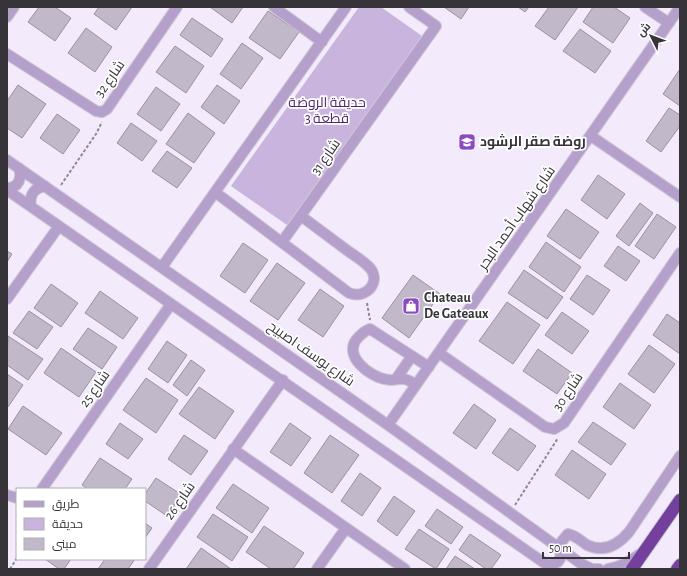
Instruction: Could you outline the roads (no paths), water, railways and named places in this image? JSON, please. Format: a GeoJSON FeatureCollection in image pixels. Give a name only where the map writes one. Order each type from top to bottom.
{"type":"FeatureCollection","features":[{"type":"Feature","properties":{"kind":"highway"},"geometry":{"type":"LineString","coordinates":[[632,569],[680,500]]}},
{"type":"Feature","properties":{"kind":"highway"},"geometry":{"type":"LineString","coordinates":[[677,569],[680,565]]}},
{"type":"Feature","properties":{"kind":"street"},"geometry":{"type":"LineString","coordinates":[[7,17],[14,7]]}},
{"type":"Feature","properties":{"kind":"street","name":"شارع 32"},"geometry":{"type":"LineString","coordinates":[[7,54],[96,111],[102,112],[106,109],[177,7]]}},
{"type":"Feature","properties":{"kind":"street"},"geometry":{"type":"LineString","coordinates":[[274,7],[322,42]]}},
{"type":"Feature","properties":{"kind":"street"},"geometry":{"type":"LineString","coordinates":[[162,267],[346,7]]}},
{"type":"Feature","properties":{"kind":"street","name":"شارع 31"},"geometry":{"type":"LineString","coordinates":[[282,242],[436,26],[409,7]]}},
{"type":"Feature","properties":{"kind":"street"},"geometry":{"type":"LineString","coordinates":[[645,7],[669,23]]}},
{"type":"Feature","properties":{"kind":"street","name":"شارع شهاب أحمد البحر"},"geometry":{"type":"LineString","coordinates":[[388,425],[680,7]]}},
{"type":"Feature","properties":{"kind":"street"},"geometry":{"type":"LineString","coordinates":[[591,136],[680,197]]}},
{"type":"Feature","properties":{"kind":"street","name":"شارع يوسف اصبيح"},"geometry":{"type":"LineString","coordinates":[[7,160],[388,425],[580,563],[592,569],[599,569]]}},
{"type":"Feature","properties":{"kind":"street"},"geometry":{"type":"LineString","coordinates":[[7,189],[16,185],[20,180],[21,174],[18,168]]}},
{"type":"Feature","properties":{"kind":"street"},"geometry":{"type":"LineString","coordinates":[[31,206],[31,194],[34,190],[45,186]]}},
{"type":"Feature","properties":{"kind":"street"},"geometry":{"type":"LineString","coordinates":[[7,189],[171,304],[283,380],[546,567],[558,562],[560,559],[559,548],[568,534],[589,546],[601,548],[611,547],[622,541],[680,456]]}},
{"type":"Feature","properties":{"kind":"street"},"geometry":{"type":"LineString","coordinates":[[215,192],[349,293],[357,295],[364,293],[374,284],[373,273],[368,265],[301,216]]}},
{"type":"Feature","properties":{"kind":"street"},"geometry":{"type":"LineString","coordinates":[[7,299],[60,226]]}},
{"type":"Feature","properties":{"kind":"street","name":"شارع 30"},"geometry":{"type":"LineString","coordinates":[[439,353],[545,427],[557,428],[564,423],[680,253]]}},
{"type":"Feature","properties":{"kind":"street","name":"شارع 25"},"geometry":{"type":"LineString","coordinates":[[43,488],[171,304]]}},
{"type":"Feature","properties":{"kind":"street"},"geometry":{"type":"LineString","coordinates":[[416,385],[406,378],[385,380],[362,366],[354,357],[352,348],[354,343],[362,333],[370,329],[429,367]]}},
{"type":"Feature","properties":{"kind":"street"},"geometry":{"type":"LineString","coordinates":[[396,379],[412,356]]}},
{"type":"Feature","properties":{"kind":"street","name":"شارع 26"},"geometry":{"type":"LineString","coordinates":[[149,569],[283,380]]}},
{"type":"Feature","properties":{"kind":"street"},"geometry":{"type":"LineString","coordinates":[[234,450],[405,569]]}},
{"type":"Feature","properties":{"kind":"street"},"geometry":{"type":"LineString","coordinates":[[317,569],[346,528]]}},
{"type":"Feature","properties":{"kind":"street"},"geometry":{"type":"LineString","coordinates":[[608,569],[630,562],[645,550]]}},
{"type":"Feature","properties":{"kind":"place","name":"روضة صقر الرشود"},"geometry":{"type":"Point","coordinates":[467,142]}},
{"type":"Feature","properties":{"kind":"place","name":"Chateau De Gateaux"},"geometry":{"type":"Point","coordinates":[411,306]}},
{"type":"Feature","properties":{"kind":"park label","name":"حديقة الروضة قطعة 3"},"geometry":{"type":"Point","coordinates":[327,112]}}]}
